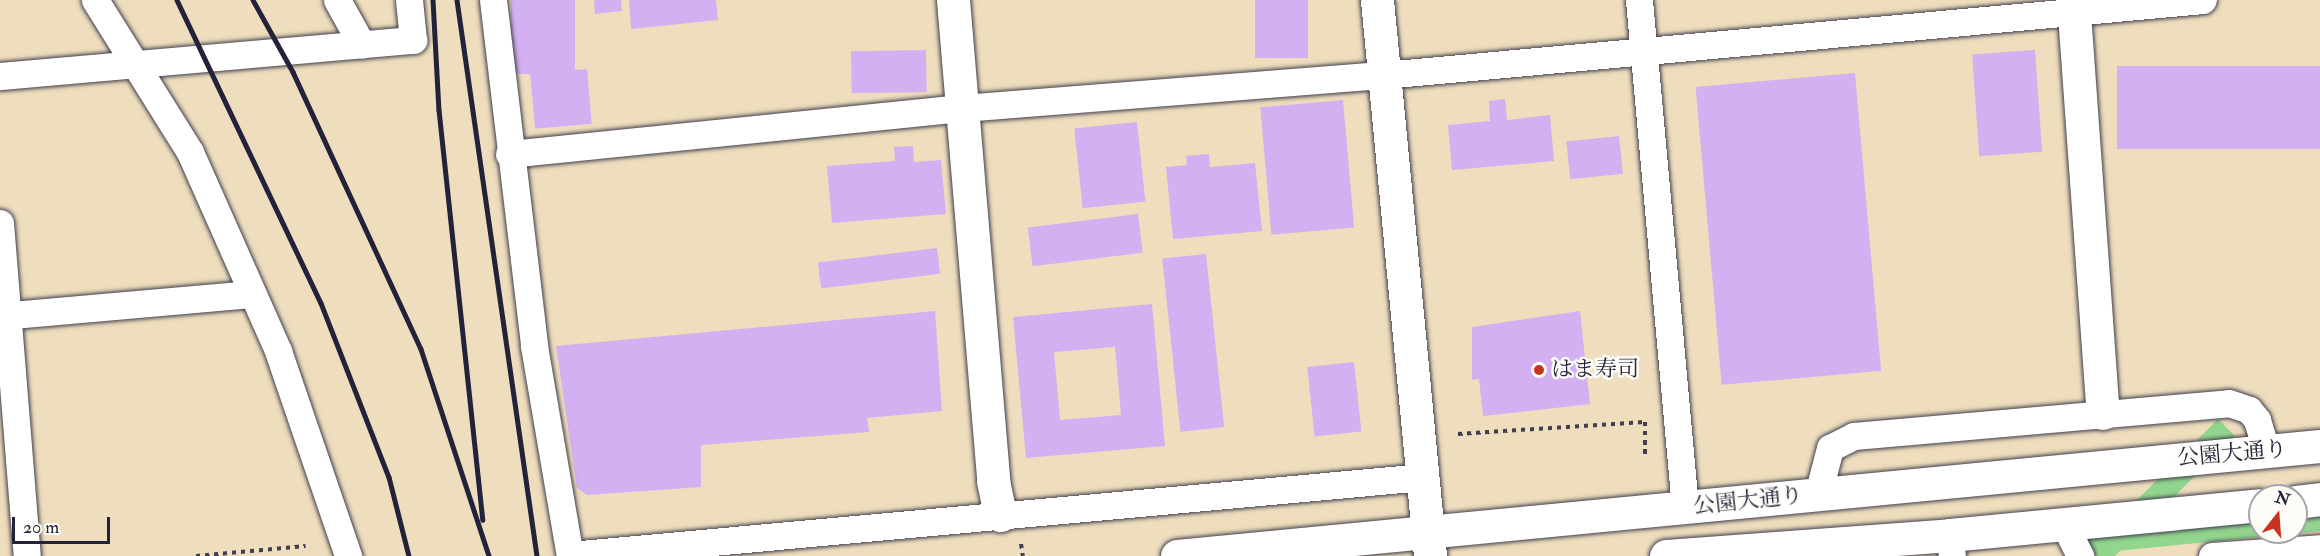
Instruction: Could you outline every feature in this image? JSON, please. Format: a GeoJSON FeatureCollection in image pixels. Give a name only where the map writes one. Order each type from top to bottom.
{"type":"FeatureCollection","features":[{"type":"Feature","properties":{"kind":"street"},"geometry":{"type":"LineString","coordinates":[[95,0],[190,152],[278,351],[348,556]]}},
{"type":"Feature","properties":{"kind":"street"},"geometry":{"type":"LineString","coordinates":[[337,0],[362,45]]}},
{"type":"Feature","properties":{"kind":"street"},"geometry":{"type":"LineString","coordinates":[[0,76],[413,40],[409,0]]}},
{"type":"Feature","properties":{"kind":"street"},"geometry":{"type":"LineString","coordinates":[[493,0],[509,154],[534,346],[570,555],[1423,477]]}},
{"type":"Feature","properties":{"kind":"street"},"geometry":{"type":"LineString","coordinates":[[953,0],[993,481],[1000,515]]}},
{"type":"Feature","properties":{"kind":"street"},"geometry":{"type":"LineString","coordinates":[[1377,0],[1429,544]]}},
{"type":"Feature","properties":{"kind":"street"},"geometry":{"type":"LineString","coordinates":[[1639,0],[1685,507]]}},
{"type":"Feature","properties":{"kind":"street"},"geometry":{"type":"LineString","coordinates":[[509,154],[963,108],[1384,75],[2073,7],[2203,0]]}},
{"type":"Feature","properties":{"kind":"street"},"geometry":{"type":"LineString","coordinates":[[2073,7],[2103,413]]}},
{"type":"Feature","properties":{"kind":"street"},"geometry":{"type":"LineString","coordinates":[[0,223],[4,316],[27,556]]}},
{"type":"Feature","properties":{"kind":"street"},"geometry":{"type":"LineString","coordinates":[[4,316],[252,294]]}},
{"type":"Feature","properties":{"kind":"street"},"geometry":{"type":"LineString","coordinates":[[1818,494],[1830,448],[1854,436],[2103,413],[2239,404],[2257,420],[2266,450]]}},
{"type":"Feature","properties":{"kind":"street","name":"公園大通り"},"geometry":{"type":"LineString","coordinates":[[1177,556],[1429,544],[1685,507],[2320,446]]}},
{"type":"Feature","properties":{"kind":"street"},"geometry":{"type":"LineString","coordinates":[[1666,556],[1951,545],[2064,524],[2248,506]]}},
{"type":"Feature","properties":{"kind":"street"},"geometry":{"type":"LineString","coordinates":[[2064,524],[2080,556]]}},
{"type":"Feature","properties":{"kind":"street"},"geometry":{"type":"LineString","coordinates":[[2212,556],[2320,548]]}},
{"type":"Feature","properties":{"kind":"path"},"geometry":{"type":"LineString","coordinates":[[1458,434],[1645,422],[1645,457]]}},
{"type":"Feature","properties":{"kind":"path"},"geometry":{"type":"LineString","coordinates":[[196,556],[306,546]]}},
{"type":"Feature","properties":{"kind":"green space"},"geometry":{"type":"Polygon","coordinates":[[[2218,419],[2235,436],[2115,556],[2081,556],[2218,419]]]}},
{"type":"Feature","properties":{"kind":"green space"},"geometry":{"type":"Polygon","coordinates":[[[2320,515],[2320,531],[2308,532],[2308,516],[2320,515]]]}},
{"type":"Feature","properties":{"kind":"green space"},"geometry":{"type":"Polygon","coordinates":[[[2248,522],[2248,538],[2095,553],[2082,538],[2248,522]]]}},
{"type":"Feature","properties":{"kind":"building"},"geometry":{"type":"Polygon","coordinates":[[[511,0],[575,0],[575,74],[511,74],[511,0]]]}},
{"type":"Feature","properties":{"kind":"building"},"geometry":{"type":"Polygon","coordinates":[[[594,0],[621,0],[622,11],[595,14],[594,0]]]}},
{"type":"Feature","properties":{"kind":"building"},"geometry":{"type":"Polygon","coordinates":[[[629,0],[716,0],[718,20],[631,29],[629,0]]]}},
{"type":"Feature","properties":{"kind":"building"},"geometry":{"type":"Polygon","coordinates":[[[1255,0],[1308,0],[1308,58],[1255,58],[1255,0]]]}},
{"type":"Feature","properties":{"kind":"building"},"geometry":{"type":"Polygon","coordinates":[[[926,50],[927,92],[852,93],[851,51],[926,50]]]}},
{"type":"Feature","properties":{"kind":"building"},"geometry":{"type":"Polygon","coordinates":[[[2035,50],[2042,152],[1979,156],[1972,54],[2035,50]]]}},
{"type":"Feature","properties":{"kind":"building"},"geometry":{"type":"Polygon","coordinates":[[[2117,66],[2320,66],[2320,149],[2117,149],[2117,66]]]}},
{"type":"Feature","properties":{"kind":"building"},"geometry":{"type":"Polygon","coordinates":[[[587,69],[592,124],[535,129],[530,74],[587,69]]]}},
{"type":"Feature","properties":{"kind":"building"},"geometry":{"type":"Polygon","coordinates":[[[1855,73],[1881,371],[1722,385],[1696,87],[1855,73]]]}},
{"type":"Feature","properties":{"kind":"building"},"geometry":{"type":"Polygon","coordinates":[[[1505,99],[1507,120],[1550,115],[1554,161],[1452,170],[1448,125],[1490,121],[1489,101],[1505,99]]]}},
{"type":"Feature","properties":{"kind":"building"},"geometry":{"type":"Polygon","coordinates":[[[1343,100],[1354,228],[1271,235],[1260,107],[1343,100]]]}},
{"type":"Feature","properties":{"kind":"building"},"geometry":{"type":"Polygon","coordinates":[[[1137,122],[1145,202],[1083,208],[1074,129],[1137,122]]]}},
{"type":"Feature","properties":{"kind":"building"},"geometry":{"type":"Polygon","coordinates":[[[1619,136],[1623,174],[1570,179],[1566,142],[1619,136]]]}},
{"type":"Feature","properties":{"kind":"building"},"geometry":{"type":"Polygon","coordinates":[[[913,146],[914,162],[941,160],[946,214],[832,223],[827,166],[895,161],[894,147],[913,146]]]}},
{"type":"Feature","properties":{"kind":"building"},"geometry":{"type":"Polygon","coordinates":[[[1209,154],[1210,167],[1255,163],[1262,231],[1173,239],[1166,167],[1187,165],[1186,156],[1209,154]]]}},
{"type":"Feature","properties":{"kind":"building"},"geometry":{"type":"Polygon","coordinates":[[[1138,214],[1143,253],[1033,266],[1028,228],[1138,214]]]}},
{"type":"Feature","properties":{"kind":"building"},"geometry":{"type":"Polygon","coordinates":[[[937,248],[940,274],[821,288],[818,263],[937,248]]]}},
{"type":"Feature","properties":{"kind":"building"},"geometry":{"type":"Polygon","coordinates":[[[1206,254],[1224,427],[1180,432],[1162,259],[1206,254]]]}},
{"type":"Feature","properties":{"kind":"building"},"geometry":{"type":"Polygon","coordinates":[[[1152,304],[1165,446],[1026,458],[1013,317],[1152,304]],[[1115,347],[1054,352],[1060,420],[1121,415],[1115,347]]]}},
{"type":"Feature","properties":{"kind":"building"},"geometry":{"type":"Polygon","coordinates":[[[935,311],[942,411],[867,418],[869,432],[701,445],[701,487],[587,495],[577,488],[556,346],[935,311]]]}},
{"type":"Feature","properties":{"kind":"building"},"geometry":{"type":"Polygon","coordinates":[[[1580,311],[1590,404],[1483,416],[1479,379],[1472,380],[1472,327],[1580,311]]]}},
{"type":"Feature","properties":{"kind":"building"},"geometry":{"type":"Polygon","coordinates":[[[1354,362],[1361,432],[1315,437],[1307,367],[1354,362]]]}},
{"type":"Feature","properties":{"kind":"railway"},"geometry":{"type":"LineString","coordinates":[[177,0],[321,303],[389,477],[409,556]]}},
{"type":"Feature","properties":{"kind":"railway"},"geometry":{"type":"LineString","coordinates":[[253,0],[293,72],[421,349],[489,556]]}},
{"type":"Feature","properties":{"kind":"railway"},"geometry":{"type":"LineString","coordinates":[[433,0],[439,110],[483,520]]}},
{"type":"Feature","properties":{"kind":"railway"},"geometry":{"type":"LineString","coordinates":[[457,0],[537,556]]}},
{"type":"Feature","properties":{"kind":"place","name":"はま寿司"},"geometry":{"type":"Point","coordinates":[1539,370]}}]}
